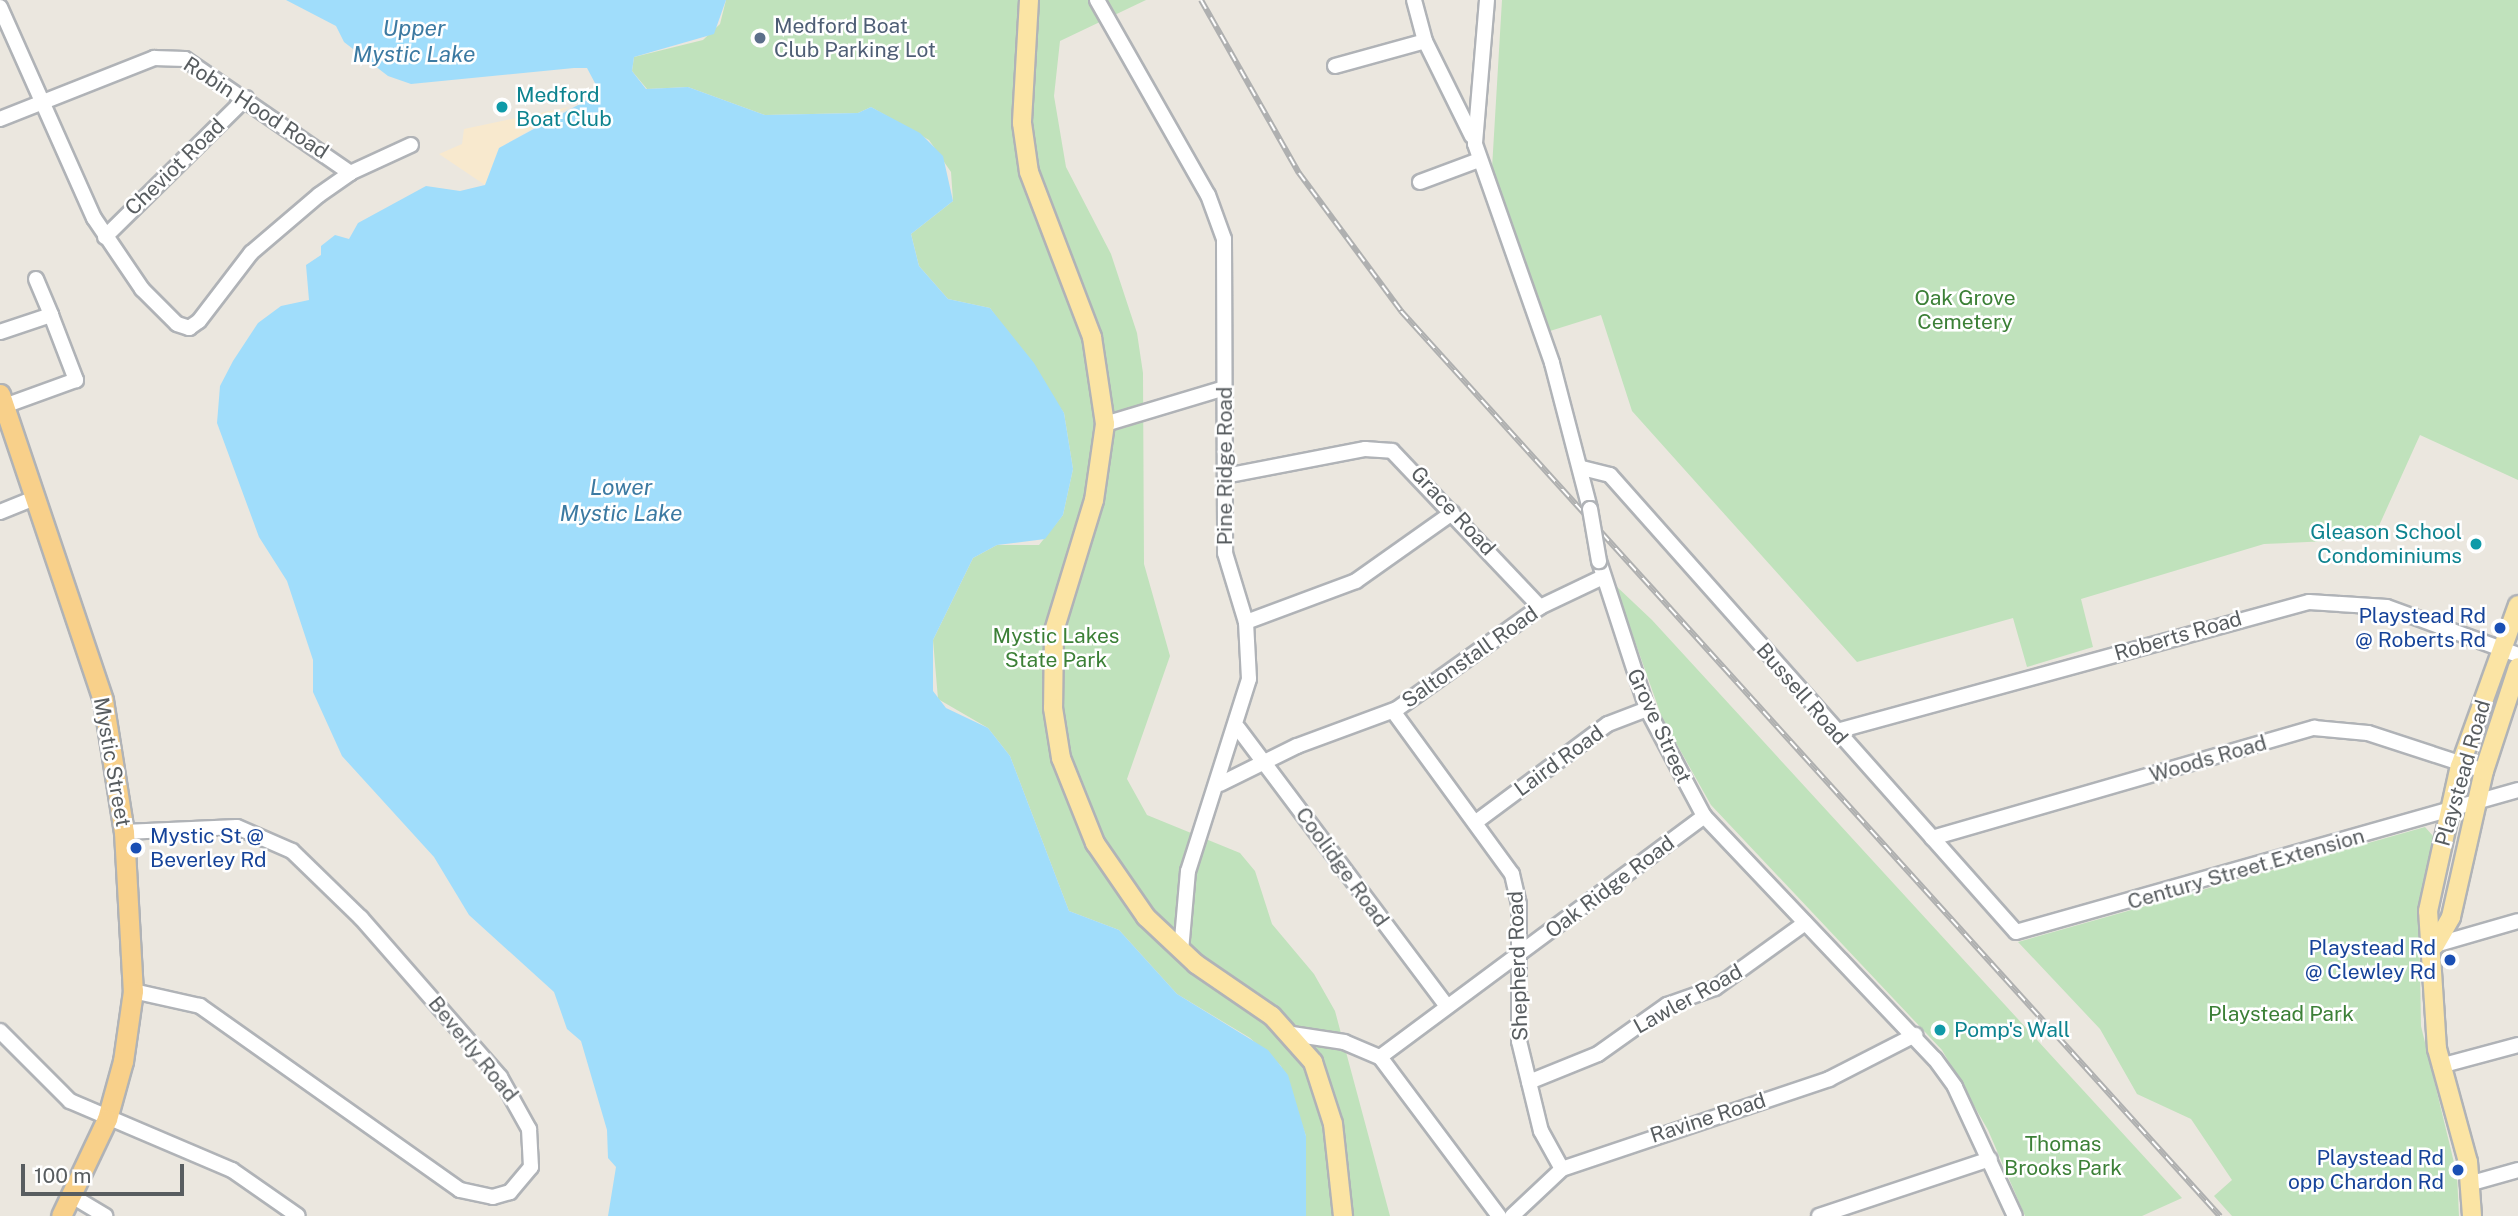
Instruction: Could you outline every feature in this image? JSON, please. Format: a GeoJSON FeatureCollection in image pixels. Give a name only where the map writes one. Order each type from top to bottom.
{"type":"FeatureCollection","features":[{"type":"Feature","properties":{"kind":"highway","name":"Mystic Street"},"geometry":{"type":"LineString","coordinates":[[2,400],[106,711],[124,832],[133,990],[107,1119],[61,1216]]}},
{"type":"Feature","properties":{"kind":"main road"},"geometry":{"type":"LineString","coordinates":[[1029,0],[1022,123],[1029,172],[1092,337],[1105,424],[1094,500],[1054,631],[1052,708],[1068,782],[1095,843],[1146,918],[1181,951],[1292,1034],[1318,1072],[1329,1103],[1343,1216]]}},
{"type":"Feature","properties":{"kind":"main road","name":"Playstead Road"},"geometry":{"type":"LineString","coordinates":[[2472,1216],[2472,1183],[2440,1066],[2435,945],[2428,911],[2460,766],[2501,648],[2516,615]]}},
{"type":"Feature","properties":{"kind":"main road","name":"Playstead Road"},"geometry":{"type":"LineString","coordinates":[[2435,945],[2451,917],[2484,771],[2518,667]]}},
{"type":"Feature","properties":{"kind":"street","name":"Pine Ridge Road"},"geometry":{"type":"LineString","coordinates":[[1097,0],[1208,195],[1224,239],[1224,553],[1246,622],[1249,679],[1238,728],[1188,871],[1181,951]]}},
{"type":"Feature","properties":{"kind":"street","name":"Grove Street"},"geometry":{"type":"LineString","coordinates":[[1414,0],[1425,41],[1475,144],[1552,363],[1581,468],[1603,577],[1647,709],[1704,816],[1915,1035],[1955,1087],[2015,1216]]}},
{"type":"Feature","properties":{"kind":"street","name":"Grove Street"},"geometry":{"type":"LineString","coordinates":[[1475,144],[1487,0]]}},
{"type":"Feature","properties":{"kind":"street"},"geometry":{"type":"LineString","coordinates":[[0,7],[41,104],[105,237],[162,314],[189,328],[251,253],[350,173],[411,145]]}},
{"type":"Feature","properties":{"kind":"street"},"geometry":{"type":"LineString","coordinates":[[1335,66],[1425,41]]}},
{"type":"Feature","properties":{"kind":"street","name":"Robin Hood Road"},"geometry":{"type":"LineString","coordinates":[[0,119],[171,57],[185,59],[246,98],[350,173]]}},
{"type":"Feature","properties":{"kind":"street","name":"Cheviot Road"},"geometry":{"type":"LineString","coordinates":[[105,237],[246,98]]}},
{"type":"Feature","properties":{"kind":"street"},"geometry":{"type":"LineString","coordinates":[[1420,182],[1479,159]]}},
{"type":"Feature","properties":{"kind":"street"},"geometry":{"type":"LineString","coordinates":[[2,400],[76,380],[36,279]]}},
{"type":"Feature","properties":{"kind":"street"},"geometry":{"type":"LineString","coordinates":[[0,332],[51,316]]}},
{"type":"Feature","properties":{"kind":"street"},"geometry":{"type":"LineString","coordinates":[[1105,424],[1224,388]]}},
{"type":"Feature","properties":{"kind":"street","name":"Grace Road"},"geometry":{"type":"LineString","coordinates":[[1225,476],[1365,449],[1392,451],[1540,607]]}},
{"type":"Feature","properties":{"kind":"street","name":"Bussell Road"},"geometry":{"type":"LineString","coordinates":[[1581,468],[1610,475],[2016,932]]}},
{"type":"Feature","properties":{"kind":"street"},"geometry":{"type":"LineString","coordinates":[[0,512],[35,498]]}},
{"type":"Feature","properties":{"kind":"street"},"geometry":{"type":"LineString","coordinates":[[1246,622],[1356,581],[1452,513]]}},
{"type":"Feature","properties":{"kind":"street","name":"Saltonstall Road"},"geometry":{"type":"LineString","coordinates":[[1220,784],[1393,711],[1540,607],[1603,577]]}},
{"type":"Feature","properties":{"kind":"street","name":"Roberts Road"},"geometry":{"type":"LineString","coordinates":[[1838,731],[2309,602],[2387,607],[2518,654]]}},
{"type":"Feature","properties":{"kind":"street","name":"Laird Road"},"geometry":{"type":"LineString","coordinates":[[1476,822],[1608,724],[1647,709]]}},
{"type":"Feature","properties":{"kind":"street","name":"Shepherd Road"},"geometry":{"type":"LineString","coordinates":[[1393,711],[1512,874],[1520,953],[1519,1041],[1541,1131],[1562,1169]]}},
{"type":"Feature","properties":{"kind":"street","name":"Coolidge Road"},"geometry":{"type":"LineString","coordinates":[[1238,728],[1267,762],[1447,1006]]}},
{"type":"Feature","properties":{"kind":"street","name":"Woods Road"},"geometry":{"type":"LineString","coordinates":[[1931,838],[2314,728],[2368,733],[2460,766],[2484,771]]}},
{"type":"Feature","properties":{"kind":"street","name":"Century Street Extension"},"geometry":{"type":"LineString","coordinates":[[2016,932],[2518,790]]}},
{"type":"Feature","properties":{"kind":"street","name":"Oak Ridge Road"},"geometry":{"type":"LineString","coordinates":[[1380,1057],[1704,816]]}},
{"type":"Feature","properties":{"kind":"street","name":"Beverly Road"},"geometry":{"type":"LineString","coordinates":[[124,832],[237,827],[292,851],[361,918],[500,1077],[529,1129],[531,1167],[510,1192],[493,1197],[460,1191],[200,1006],[133,990]]}},
{"type":"Feature","properties":{"kind":"street"},"geometry":{"type":"LineString","coordinates":[[2435,945],[2518,921]]}},
{"type":"Feature","properties":{"kind":"street","name":"Lawler Road"},"geometry":{"type":"LineString","coordinates":[[1529,1082],[1598,1054],[1667,1005],[1715,988],[1805,923]]}},
{"type":"Feature","properties":{"kind":"street"},"geometry":{"type":"LineString","coordinates":[[0,1031],[70,1101],[232,1170],[299,1216]]}},
{"type":"Feature","properties":{"kind":"street"},"geometry":{"type":"LineString","coordinates":[[1292,1034],[1344,1042],[1380,1057],[1499,1216]]}},
{"type":"Feature","properties":{"kind":"street","name":"Ravine Road"},"geometry":{"type":"LineString","coordinates":[[1512,1216],[1562,1169],[1829,1079],[1915,1035]]}},
{"type":"Feature","properties":{"kind":"street"},"geometry":{"type":"LineString","coordinates":[[2440,1066],[2518,1045]]}},
{"type":"Feature","properties":{"kind":"street"},"geometry":{"type":"LineString","coordinates":[[1819,1216],[1990,1159]]}},
{"type":"Feature","properties":{"kind":"street"},"geometry":{"type":"LineString","coordinates":[[2472,1183],[2518,1170]]}},
{"type":"Feature","properties":{"kind":"street"},"geometry":{"type":"LineString","coordinates":[[72,1196],[105,1216]]}},
{"type":"Feature","properties":{"kind":"green space","name":"Mystic Lakes State Park"},"geometry":{"type":"Polygon","coordinates":[[[726,0],[1146,0],[1060,41],[1054,96],[1066,167],[1111,254],[1137,333],[1143,373],[1144,564],[1170,656],[1127,779],[1147,815],[1240,853],[1255,871],[1272,924],[1314,974],[1335,1011],[1390,1216],[1306,1216],[1306,1136],[1281,1066],[1250,1038],[1177,994],[1119,930],[1069,911],[1010,756],[988,728],[938,699],[933,640],[973,558],[997,545],[1039,545],[1063,515],[1073,469],[1064,413],[990,308],[948,299],[919,266],[911,234],[953,201],[951,172],[929,140],[871,107],[858,113],[765,115],[688,87],[647,89],[632,71],[634,57],[703,40],[720,24],[726,0]]]}},
{"type":"Feature","properties":{"kind":"green space","name":"Oak Grove Cemetery"},"geometry":{"type":"Polygon","coordinates":[[[1502,0],[2518,0],[2518,480],[2420,435],[2373,539],[2264,544],[2081,599],[2093,647],[2027,667],[2013,618],[1857,662],[1632,411],[1601,315],[1550,331],[1492,168],[1502,0]]]}},
{"type":"Feature","properties":{"kind":"green space","name":"Thomas Brooks Park"},"geometry":{"type":"Polygon","coordinates":[[[1615,585],[1652,620],[2182,1198],[2142,1216],[2025,1216],[1988,1130],[1942,1050],[1711,805],[1662,718],[1615,585]]]}},
{"type":"Feature","properties":{"kind":"green space","name":"Playstead Park"},"geometry":{"type":"Polygon","coordinates":[[[2425,827],[2433,836],[2419,912],[2421,1026],[2457,1175],[2459,1216],[2232,1216],[2214,1196],[2232,1180],[2191,1119],[2137,1094],[2100,1029],[2018,942],[2425,827]]]}},
{"type":"Feature","properties":{"kind":"sand"},"geometry":{"type":"Polygon","coordinates":[[[569,107],[499,148],[485,185],[439,154],[462,144],[464,129],[569,107]]]}},
{"type":"Feature","properties":{"kind":"water","name":"Lower Mystic Lake"},"geometry":{"type":"Polygon","coordinates":[[[286,0],[726,0],[714,34],[634,57],[632,71],[646,89],[688,87],[765,115],[858,113],[871,107],[920,133],[943,156],[953,201],[911,234],[919,266],[948,299],[990,308],[1034,363],[1064,413],[1073,469],[1063,515],[1045,539],[997,545],[973,558],[933,640],[933,691],[946,708],[988,728],[1010,756],[1069,911],[1119,930],[1177,994],[1268,1050],[1288,1075],[1306,1136],[1306,1216],[608,1216],[616,1167],[608,1158],[607,1130],[581,1041],[567,1029],[554,992],[469,915],[434,857],[342,756],[313,692],[313,660],[287,581],[259,537],[217,423],[220,386],[233,361],[258,323],[281,306],[309,300],[306,265],[321,255],[321,246],[335,235],[349,239],[358,223],[426,186],[460,191],[485,185],[499,148],[589,99],[596,85],[587,68],[411,84],[388,76],[344,42],[336,26],[286,0]]]}},
{"type":"Feature","properties":{"kind":"railway"},"geometry":{"type":"LineString","coordinates":[[1201,0],[1299,173],[1401,311],[2220,1216]]}},
{"type":"Feature","properties":{"kind":"place","name":"Medford Boat Club Parking Lot"},"geometry":{"type":"Point","coordinates":[760,38]}},
{"type":"Feature","properties":{"kind":"place","name":"Medford Boat Club"},"geometry":{"type":"Point","coordinates":[502,107]}},
{"type":"Feature","properties":{"kind":"place","name":"Gleason School Condominiums"},"geometry":{"type":"Point","coordinates":[2476,544]}},
{"type":"Feature","properties":{"kind":"place","name":"Playstead Rd @ Roberts Rd"},"geometry":{"type":"Point","coordinates":[2500,628]}},
{"type":"Feature","properties":{"kind":"place","name":"Mystic St @ Beverley Rd"},"geometry":{"type":"Point","coordinates":[136,848]}},
{"type":"Feature","properties":{"kind":"place","name":"Playstead Rd @ Clewley Rd"},"geometry":{"type":"Point","coordinates":[2450,960]}},
{"type":"Feature","properties":{"kind":"place","name":"Pomp's Wall"},"geometry":{"type":"Point","coordinates":[1940,1030]}},
{"type":"Feature","properties":{"kind":"place","name":"Playstead Rd opp Chardon Rd"},"geometry":{"type":"Point","coordinates":[2458,1170]}},
{"type":"Feature","properties":{"kind":"water label","name":"Upper Mystic Lake"},"geometry":{"type":"Point","coordinates":[414,41]}}]}
